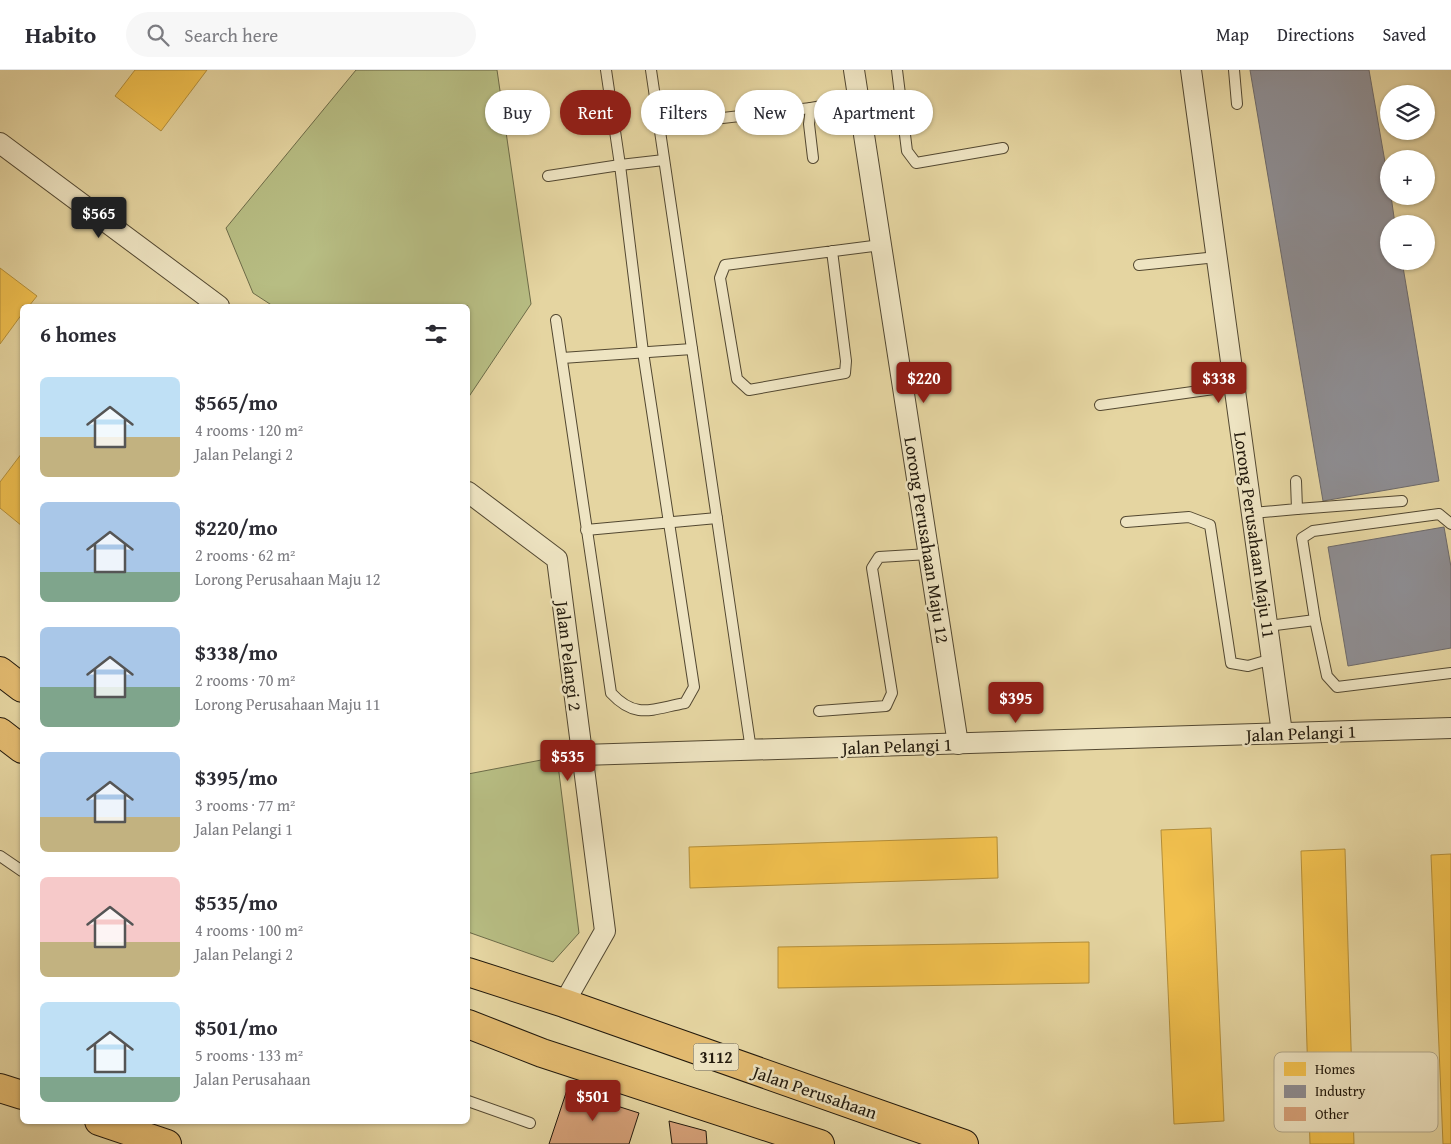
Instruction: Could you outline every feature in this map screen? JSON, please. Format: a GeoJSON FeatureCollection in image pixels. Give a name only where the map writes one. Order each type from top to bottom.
{"type":"FeatureCollection","features":[{"type":"Feature","properties":{"kind":"main road"},"geometry":{"type":"LineString","coordinates":[[0,671],[20,686]]}},
{"type":"Feature","properties":{"kind":"main road"},"geometry":{"type":"LineString","coordinates":[[0,732],[20,747]]}},
{"type":"Feature","properties":{"kind":"main road","name":"Jalan Perusahaan"},"geometry":{"type":"LineString","coordinates":[[470,973],[564,1003],[964,1144]]}},
{"type":"Feature","properties":{"kind":"main road"},"geometry":{"type":"LineString","coordinates":[[470,1025],[542,1053],[820,1144]]}},
{"type":"Feature","properties":{"kind":"main road"},"geometry":{"type":"LineString","coordinates":[[0,1088],[20,1094]]}},
{"type":"Feature","properties":{"kind":"main road"},"geometry":{"type":"LineString","coordinates":[[109,1124],[167,1144]]}},
{"type":"Feature","properties":{"kind":"street","name":"Lorong Perusahaan Maju 12"},"geometry":{"type":"LineString","coordinates":[[854,70],[857,90]]}},
{"type":"Feature","properties":{"kind":"street","name":"Lorong Perusahaan Maju 11"},"geometry":{"type":"LineString","coordinates":[[1191,70],[1282,733]]}},
{"type":"Feature","properties":{"kind":"street","name":"Lorong Perusahaan Maju 12"},"geometry":{"type":"LineString","coordinates":[[864,135],[958,744]]}},
{"type":"Feature","properties":{"kind":"street"},"geometry":{"type":"LineString","coordinates":[[0,143],[216,304]]}},
{"type":"Feature","properties":{"kind":"street","name":"Jalan Pelangi 2"},"geometry":{"type":"LineString","coordinates":[[470,494],[557,559],[605,931],[564,1003]]}},
{"type":"Feature","properties":{"kind":"street","name":"Jalan Pelangi 1"},"geometry":{"type":"LineString","coordinates":[[582,755],[1451,728]]}},
{"type":"Feature","properties":{"kind":"lane"},"geometry":{"type":"LineString","coordinates":[[556,320],[611,693],[623,706],[639,711],[685,703],[694,687],[643,352],[620,165],[606,70]]}},
{"type":"Feature","properties":{"kind":"lane"},"geometry":{"type":"LineString","coordinates":[[651,70],[751,750]]}},
{"type":"Feature","properties":{"kind":"lane"},"geometry":{"type":"LineString","coordinates":[[897,70],[906,151],[916,163],[1003,148]]}},
{"type":"Feature","properties":{"kind":"lane"},"geometry":{"type":"LineString","coordinates":[[1234,70],[1237,104]]}},
{"type":"Feature","properties":{"kind":"lane"},"geometry":{"type":"LineString","coordinates":[[725,118],[814,107]]}},
{"type":"Feature","properties":{"kind":"lane"},"geometry":{"type":"LineString","coordinates":[[811,108],[809,124],[813,158]]}},
{"type":"Feature","properties":{"kind":"lane"},"geometry":{"type":"LineString","coordinates":[[548,176],[664,160]]}},
{"type":"Feature","properties":{"kind":"lane"},"geometry":{"type":"LineString","coordinates":[[832,251],[846,361],[845,373],[749,390],[737,379],[720,278],[725,265],[832,251],[881,245]]}},
{"type":"Feature","properties":{"kind":"lane"},"geometry":{"type":"LineString","coordinates":[[1139,265],[1217,257]]}},
{"type":"Feature","properties":{"kind":"lane"},"geometry":{"type":"LineString","coordinates":[[562,358],[692,349]]}},
{"type":"Feature","properties":{"kind":"lane"},"geometry":{"type":"LineString","coordinates":[[1100,406],[1235,386]]}},
{"type":"Feature","properties":{"kind":"lane"},"geometry":{"type":"LineString","coordinates":[[1296,481],[1297,509]]}},
{"type":"Feature","properties":{"kind":"lane"},"geometry":{"type":"LineString","coordinates":[[1252,513],[1402,500]]}},
{"type":"Feature","properties":{"kind":"lane"},"geometry":{"type":"LineString","coordinates":[[1451,524],[1439,514],[1313,531],[1302,538],[1315,620],[1327,676],[1337,687],[1451,672]]}},
{"type":"Feature","properties":{"kind":"lane"},"geometry":{"type":"LineString","coordinates":[[586,530],[717,518]]}},
{"type":"Feature","properties":{"kind":"lane"},"geometry":{"type":"LineString","coordinates":[[1126,522],[1189,518],[1210,525],[1231,663],[1248,666],[1272,659]]}},
{"type":"Feature","properties":{"kind":"lane"},"geometry":{"type":"LineString","coordinates":[[819,711],[886,706],[892,693],[872,568],[879,557],[929,554]]}},
{"type":"Feature","properties":{"kind":"lane"},"geometry":{"type":"LineString","coordinates":[[1268,626],[1315,620]]}},
{"type":"Feature","properties":{"kind":"lane"},"geometry":{"type":"LineString","coordinates":[[0,856],[20,870]]}},
{"type":"Feature","properties":{"kind":"lane"},"geometry":{"type":"LineString","coordinates":[[470,1102],[530,1123]]}},
{"type":"Feature","properties":{"kind":"green space"},"geometry":{"type":"Polygon","coordinates":[[[356,70],[497,70],[500,90],[485,90],[485,135],[506,135],[531,304],[470,395],[470,304],[270,304],[253,293],[226,228],[356,70]]]}},
{"type":"Feature","properties":{"kind":"green space"},"geometry":{"type":"Polygon","coordinates":[[[557,757],[579,933],[553,962],[470,933],[470,774],[557,757]]]}},
{"type":"Feature","properties":{"kind":"building: Homes"},"geometry":{"type":"Polygon","coordinates":[[[135,70],[207,70],[161,131],[115,96],[135,70]]]}},
{"type":"Feature","properties":{"kind":"building: Homes"},"geometry":{"type":"Polygon","coordinates":[[[0,268],[37,296],[31,304],[20,304],[20,317],[0,344],[0,268]]]}},
{"type":"Feature","properties":{"kind":"building: Homes"},"geometry":{"type":"Polygon","coordinates":[[[20,456],[20,524],[0,508],[0,482],[20,456]]]}},
{"type":"Feature","properties":{"kind":"building: Homes"},"geometry":{"type":"Polygon","coordinates":[[[1211,828],[1224,1121],[1174,1124],[1161,830],[1211,828]]]}},
{"type":"Feature","properties":{"kind":"building: Homes"},"geometry":{"type":"Polygon","coordinates":[[[997,837],[998,878],[690,888],[689,847],[997,837]]]}},
{"type":"Feature","properties":{"kind":"building: Homes"},"geometry":{"type":"Polygon","coordinates":[[[1345,849],[1351,1052],[1307,1052],[1301,851],[1345,849]]]}},
{"type":"Feature","properties":{"kind":"building: Homes"},"geometry":{"type":"Polygon","coordinates":[[[1451,854],[1451,1144],[1443,1144],[1431,855],[1451,854]]]}},
{"type":"Feature","properties":{"kind":"building: Homes"},"geometry":{"type":"Polygon","coordinates":[[[1089,942],[1089,983],[778,988],[778,947],[1089,942]]]}},
{"type":"Feature","properties":{"kind":"building: Homes"},"geometry":{"type":"Polygon","coordinates":[[[1310,1132],[1354,1132],[1354,1144],[1310,1144],[1310,1132]]]}},
{"type":"Feature","properties":{"kind":"building: Industry"},"geometry":{"type":"Polygon","coordinates":[[[1250,70],[1369,70],[1383,150],[1380,150],[1380,205],[1392,205],[1394,215],[1380,215],[1380,270],[1404,270],[1439,481],[1323,501],[1250,70]]]}},
{"type":"Feature","properties":{"kind":"building: Industry"},"geometry":{"type":"Polygon","coordinates":[[[1444,527],[1451,567],[1451,648],[1348,666],[1328,547],[1444,527]]]}},
{"type":"Feature","properties":{"kind":"building: Other"},"geometry":{"type":"Polygon","coordinates":[[[567,1090],[639,1113],[629,1144],[549,1144],[567,1090]]]}},
{"type":"Feature","properties":{"kind":"building: Other"},"geometry":{"type":"Polygon","coordinates":[[[669,1121],[706,1131],[707,1144],[672,1144],[669,1121]]]}}]}
